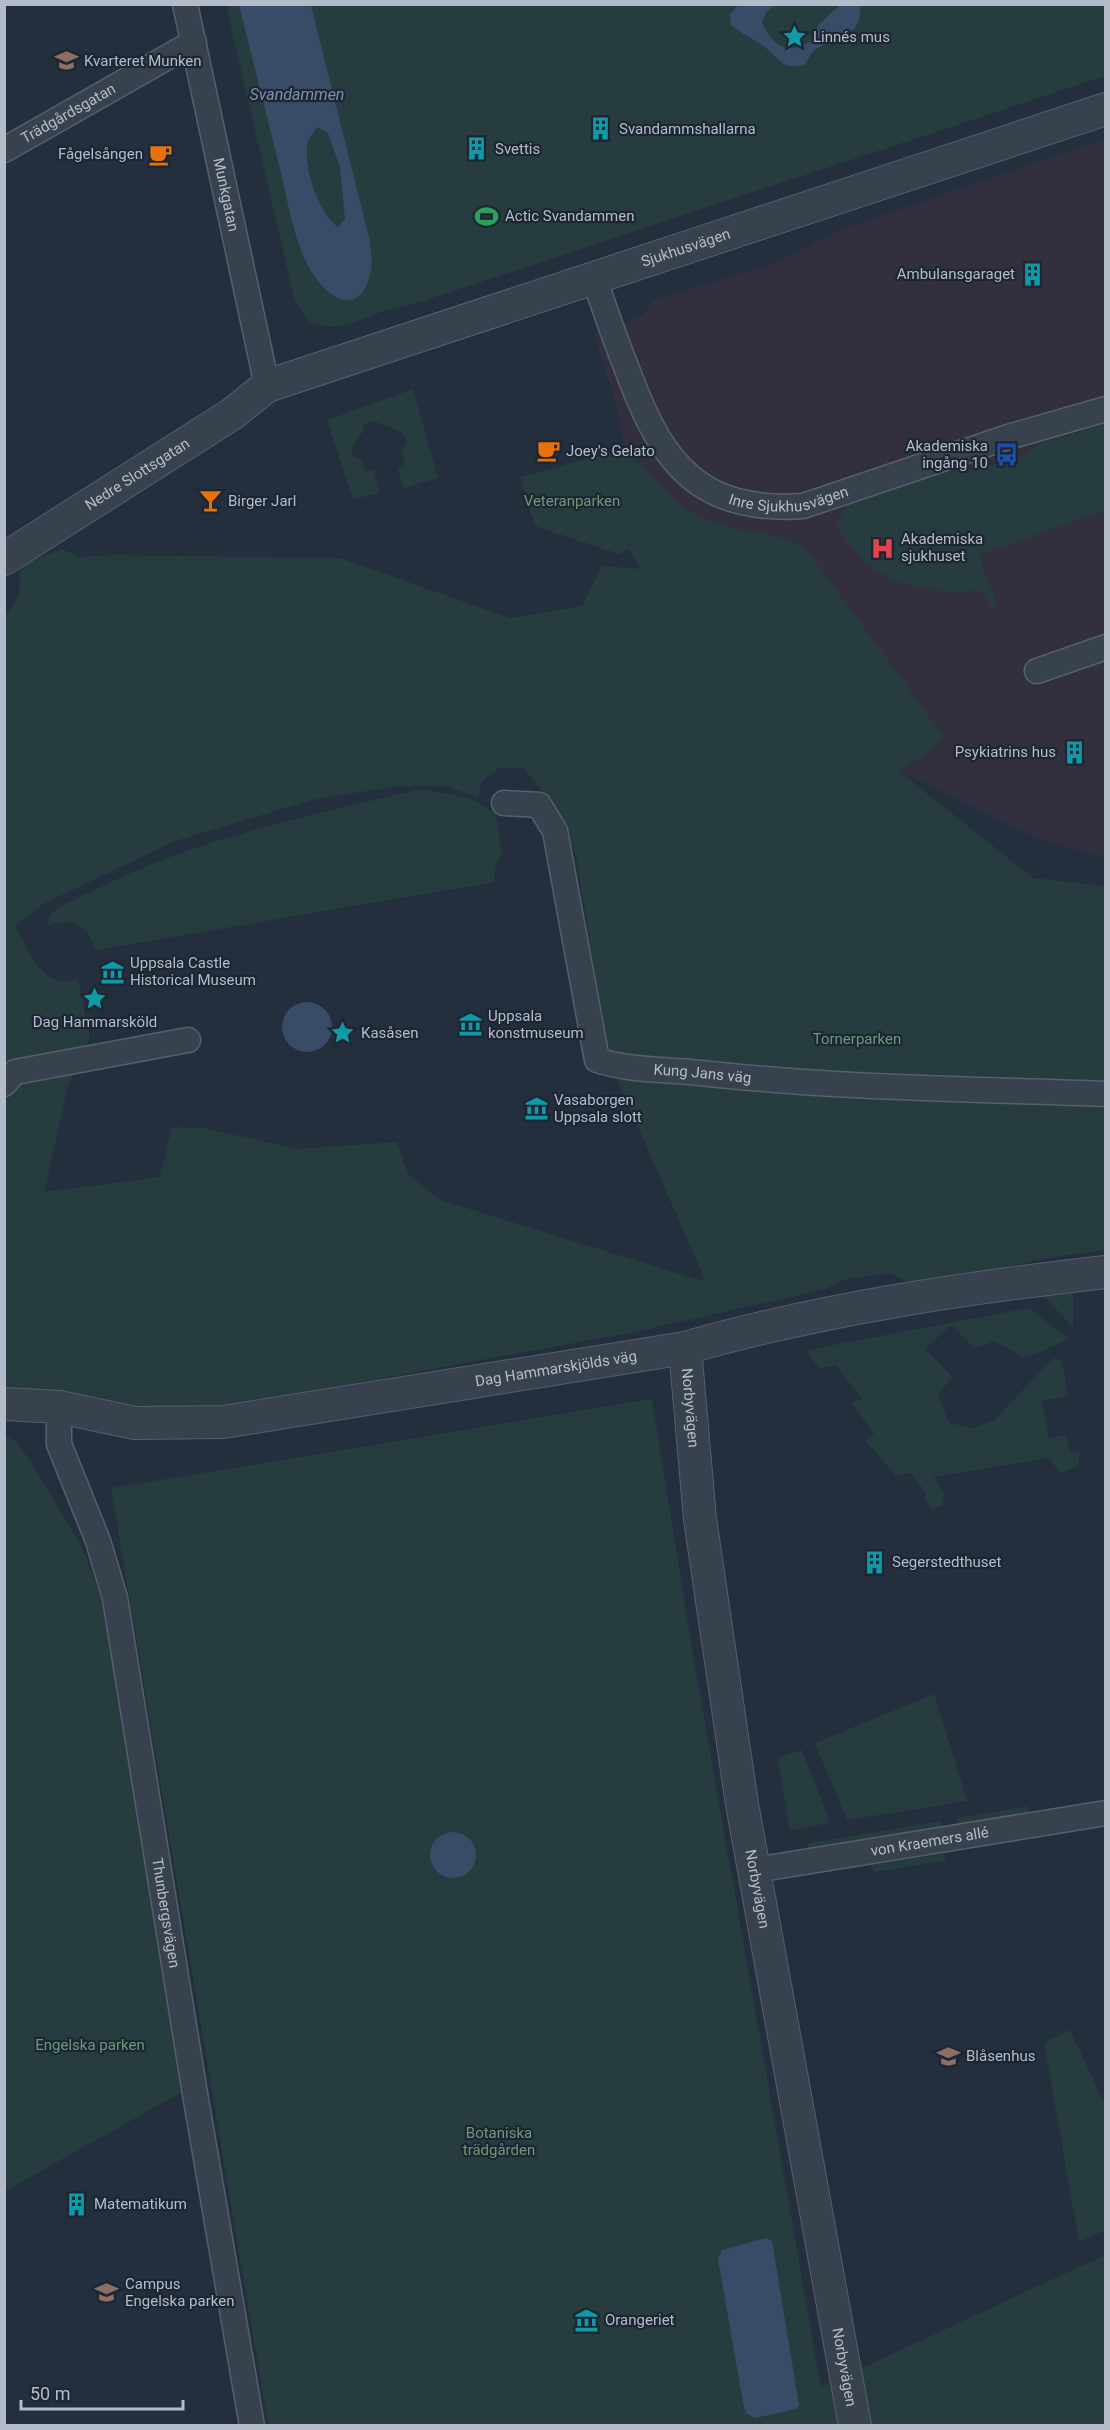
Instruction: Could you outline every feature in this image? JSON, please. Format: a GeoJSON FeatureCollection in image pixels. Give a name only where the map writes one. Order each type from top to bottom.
{"type":"FeatureCollection","features":[{"type":"Feature","properties":{"kind":"street","name":"Munkgatan"},"geometry":{"type":"LineString","coordinates":[[185,4],[267,386]]}},
{"type":"Feature","properties":{"kind":"street","name":"Trädgårdsgatan"},"geometry":{"type":"LineString","coordinates":[[4,150],[194,42]]}},
{"type":"Feature","properties":{"kind":"street","name":"Sjukhusvägen"},"geometry":{"type":"LineString","coordinates":[[267,386],[1106,109]]}},
{"type":"Feature","properties":{"kind":"street","name":"Inre Sjukhusvägen"},"geometry":{"type":"LineString","coordinates":[[594,277],[645,418],[659,442],[675,463],[701,486],[746,505],[773,508],[803,506],[1005,438],[1106,409]]}},
{"type":"Feature","properties":{"kind":"street","name":"Nedre Slottsgatan"},"geometry":{"type":"LineString","coordinates":[[4,559],[232,414],[267,386]]}},
{"type":"Feature","properties":{"kind":"street"},"geometry":{"type":"LineString","coordinates":[[1038,671],[1106,647]]}},
{"type":"Feature","properties":{"kind":"street","name":"Kung Jans väg"},"geometry":{"type":"LineString","coordinates":[[504,803],[539,805],[555,831],[597,1060],[620,1067],[649,1067],[759,1079],[1106,1094]]}},
{"type":"Feature","properties":{"kind":"street"},"geometry":{"type":"LineString","coordinates":[[4,1084],[15,1072],[188,1040]]}},
{"type":"Feature","properties":{"kind":"street","name":"Dag Hammarskjölds väg"},"geometry":{"type":"LineString","coordinates":[[4,1404],[59,1407],[135,1423],[223,1422],[685,1348],[740,1332],[940,1293],[1106,1272]]}},
{"type":"Feature","properties":{"kind":"street","name":"Norbyvägen"},"geometry":{"type":"LineString","coordinates":[[685,1348],[700,1519],[742,1804],[855,2426]]}},
{"type":"Feature","properties":{"kind":"street","name":"Thunbergsvägen"},"geometry":{"type":"LineString","coordinates":[[59,1407],[59,1444],[98,1541],[115,1598],[193,2082],[252,2426]]}},
{"type":"Feature","properties":{"kind":"street","name":"von Kraemers allé"},"geometry":{"type":"LineString","coordinates":[[755,1870],[1106,1813]]}},
{"type":"Feature","properties":{"kind":"shaded area","name":"Akademiska sjukhuset"},"geometry":{"type":"Polygon","coordinates":[[[1105,139],[1105,858],[1039,839],[899,771],[625,449],[615,399],[594,335],[643,315],[654,300],[773,264],[837,231],[1105,139]]]}},
{"type":"Feature","properties":{"kind":"green space"},"geometry":{"type":"Polygon","coordinates":[[[226,5],[1105,5],[1105,76],[423,301],[383,311],[353,323],[328,326],[310,323],[295,302],[226,5]]]}},
{"type":"Feature","properties":{"kind":"green space"},"geometry":{"type":"Polygon","coordinates":[[[413,389],[438,478],[403,488],[398,469],[405,466],[401,449],[407,444],[403,433],[371,420],[364,425],[353,445],[352,453],[354,457],[361,459],[365,472],[374,470],[380,493],[353,499],[327,420],[413,389]]]}},
{"type":"Feature","properties":{"kind":"green space"},"geometry":{"type":"Polygon","coordinates":[[[1105,424],[1105,510],[979,555],[997,604],[991,606],[985,594],[978,590],[953,593],[896,582],[864,563],[840,532],[838,521],[848,503],[944,472],[969,472],[1019,458],[1039,444],[1105,424]]]}},
{"type":"Feature","properties":{"kind":"green space","name":"Tornerparken"},"geometry":{"type":"Polygon","coordinates":[[[625,449],[672,497],[693,513],[729,527],[792,541],[804,546],[945,738],[900,772],[1033,878],[1105,886],[1105,1250],[1047,1258],[916,1287],[891,1273],[846,1279],[827,1288],[796,1296],[634,1332],[357,1383],[206,1407],[143,1407],[92,1396],[5,1388],[4,618],[19,596],[20,565],[62,549],[79,557],[114,555],[340,558],[510,618],[582,606],[602,566],[641,569],[628,549],[619,554],[535,526],[520,477],[625,449]],[[499,768],[482,782],[478,797],[443,786],[391,787],[312,800],[175,841],[43,904],[15,926],[32,957],[46,974],[55,980],[66,981],[78,978],[90,1038],[68,1086],[44,1192],[160,1177],[172,1127],[203,1128],[299,1149],[397,1142],[408,1174],[440,1200],[706,1282],[620,1086],[607,1047],[576,856],[558,813],[524,768],[499,768]]]}},
{"type":"Feature","properties":{"kind":"green space"},"geometry":{"type":"Polygon","coordinates":[[[422,789],[472,799],[496,814],[502,854],[494,868],[495,882],[95,950],[88,934],[77,925],[64,923],[47,926],[49,917],[56,909],[131,873],[178,854],[268,826],[422,789]]]}},
{"type":"Feature","properties":{"kind":"green space"},"geometry":{"type":"Polygon","coordinates":[[[1073,1291],[1073,1328],[1044,1296],[1073,1291]]]}},
{"type":"Feature","properties":{"kind":"green space"},"geometry":{"type":"Polygon","coordinates":[[[1029,1308],[1069,1339],[1041,1352],[1023,1357],[994,1341],[975,1349],[951,1325],[925,1349],[952,1377],[938,1395],[949,1423],[973,1428],[994,1421],[1053,1358],[1062,1361],[1068,1396],[1042,1401],[1049,1438],[1066,1435],[1070,1452],[1080,1451],[1078,1466],[1060,1473],[1049,1458],[934,1477],[944,1493],[943,1506],[931,1509],[925,1499],[926,1493],[911,1473],[896,1476],[865,1440],[874,1434],[851,1402],[862,1400],[836,1365],[819,1369],[807,1350],[1029,1308]]]}},
{"type":"Feature","properties":{"kind":"green space","name":"Botaniska trädgården"},"geometry":{"type":"Polygon","coordinates":[[[652,1399],[692,1648],[821,2387],[1105,2255],[1105,2425],[268,2425],[111,1488],[652,1399]]]}},
{"type":"Feature","properties":{"kind":"green space","name":"Engelska parken"},"geometry":{"type":"Polygon","coordinates":[[[5,1436],[16,1441],[33,1465],[83,1549],[102,1601],[184,2091],[5,2191],[5,1436]]]}},
{"type":"Feature","properties":{"kind":"green space"},"geometry":{"type":"Polygon","coordinates":[[[934,1694],[967,1801],[847,1820],[815,1743],[934,1694]]]}},
{"type":"Feature","properties":{"kind":"green space"},"geometry":{"type":"Polygon","coordinates":[[[802,1750],[830,1823],[790,1830],[778,1758],[802,1750]]]}},
{"type":"Feature","properties":{"kind":"green space"},"geometry":{"type":"Polygon","coordinates":[[[1029,1806],[1026,1814],[957,1826],[957,1818],[1029,1806]]]}},
{"type":"Feature","properties":{"kind":"green space"},"geometry":{"type":"Polygon","coordinates":[[[941,1821],[943,1828],[808,1850],[808,1843],[941,1821]]]}},
{"type":"Feature","properties":{"kind":"green space"},"geometry":{"type":"Polygon","coordinates":[[[944,1854],[946,1860],[874,1872],[872,1865],[944,1854]]]}},
{"type":"Feature","properties":{"kind":"green space"},"geometry":{"type":"Polygon","coordinates":[[[1070,2030],[1105,2105],[1105,2230],[1079,2242],[1044,2043],[1070,2030]]]}},
{"type":"Feature","properties":{"kind":"water"},"geometry":{"type":"Polygon","coordinates":[[[739,4],[776,5],[767,11],[762,22],[773,41],[787,48],[812,42],[818,25],[840,5],[861,5],[859,21],[854,29],[814,50],[805,64],[790,66],[731,25],[730,14],[739,4]]]}},
{"type":"Feature","properties":{"kind":"water","name":"Svandammen"},"geometry":{"type":"Polygon","coordinates":[[[239,5],[311,5],[370,241],[371,269],[367,283],[356,298],[341,299],[332,295],[315,277],[302,253],[239,5]],[[317,127],[309,139],[307,160],[318,200],[331,221],[338,227],[345,219],[340,167],[328,133],[317,127]]]}},
{"type":"Feature","properties":{"kind":"water"},"geometry":{"type":"Polygon","coordinates":[[[307,1002],[325,1009],[332,1027],[325,1045],[307,1052],[289,1045],[282,1027],[289,1009],[307,1002]]]}},
{"type":"Feature","properties":{"kind":"water"},"geometry":{"type":"Polygon","coordinates":[[[453,1832],[462,1833],[469,1839],[475,1846],[475,1864],[469,1871],[462,1877],[453,1878],[444,1877],[437,1871],[431,1864],[430,1855],[431,1846],[437,1839],[444,1833],[453,1832]]]}},
{"type":"Feature","properties":{"kind":"water"},"geometry":{"type":"Polygon","coordinates":[[[766,2238],[772,2241],[799,2405],[796,2409],[755,2418],[747,2414],[744,2408],[718,2259],[722,2250],[766,2238]]]}},
{"type":"Feature","properties":{"kind":"place","name":"Linnés mus"},"geometry":{"type":"Point","coordinates":[795,37]}},
{"type":"Feature","properties":{"kind":"place","name":"Kvarteret Munken"},"geometry":{"type":"Point","coordinates":[66,61]}},
{"type":"Feature","properties":{"kind":"place","name":"Svandammshallarna"},"geometry":{"type":"Point","coordinates":[601,129]}},
{"type":"Feature","properties":{"kind":"place","name":"Svettis"},"geometry":{"type":"Point","coordinates":[477,149]}},
{"type":"Feature","properties":{"kind":"place","name":"Fågelsången"},"geometry":{"type":"Point","coordinates":[161,154]}},
{"type":"Feature","properties":{"kind":"place","name":"Actic Svandammen"},"geometry":{"type":"Point","coordinates":[487,216]}},
{"type":"Feature","properties":{"kind":"place","name":"Ambulansgaraget"},"geometry":{"type":"Point","coordinates":[1033,274]}},
{"type":"Feature","properties":{"kind":"place","name":"Joey's Gelato"},"geometry":{"type":"Point","coordinates":[548,451]}},
{"type":"Feature","properties":{"kind":"place","name":"Akademiska ingång 10"},"geometry":{"type":"Point","coordinates":[1006,455]}},
{"type":"Feature","properties":{"kind":"place","name":"Birger Jarl"},"geometry":{"type":"Point","coordinates":[210,501]}},
{"type":"Feature","properties":{"kind":"place","name":"Akademiska sjukhuset"},"geometry":{"type":"Point","coordinates":[883,548]}},
{"type":"Feature","properties":{"kind":"place","name":"Psykiatrins hus"},"geometry":{"type":"Point","coordinates":[1074,752]}},
{"type":"Feature","properties":{"kind":"place","name":"Uppsala Castle Historical Museum"},"geometry":{"type":"Point","coordinates":[112,972]}},
{"type":"Feature","properties":{"kind":"place","name":"Dag Hammarsköld"},"geometry":{"type":"Point","coordinates":[95,998]}},
{"type":"Feature","properties":{"kind":"place","name":"Uppsala konstmuseum"},"geometry":{"type":"Point","coordinates":[470,1025]}},
{"type":"Feature","properties":{"kind":"place","name":"Kasåsen"},"geometry":{"type":"Point","coordinates":[343,1033]}},
{"type":"Feature","properties":{"kind":"place","name":"Vasaborgen Uppsala slott"},"geometry":{"type":"Point","coordinates":[536,1109]}},
{"type":"Feature","properties":{"kind":"place","name":"Segerstedthuset"},"geometry":{"type":"Point","coordinates":[874,1562]}},
{"type":"Feature","properties":{"kind":"place","name":"Blåsenhus"},"geometry":{"type":"Point","coordinates":[948,2056]}},
{"type":"Feature","properties":{"kind":"place","name":"Matematikum"},"geometry":{"type":"Point","coordinates":[76,2204]}},
{"type":"Feature","properties":{"kind":"place","name":"Campus Engelska parken"},"geometry":{"type":"Point","coordinates":[107,2293]}},
{"type":"Feature","properties":{"kind":"place","name":"Orangeriet"},"geometry":{"type":"Point","coordinates":[587,2320]}},
{"type":"Feature","properties":{"kind":"park label","name":"Veteranparken"},"geometry":{"type":"Point","coordinates":[572,501]}}]}
